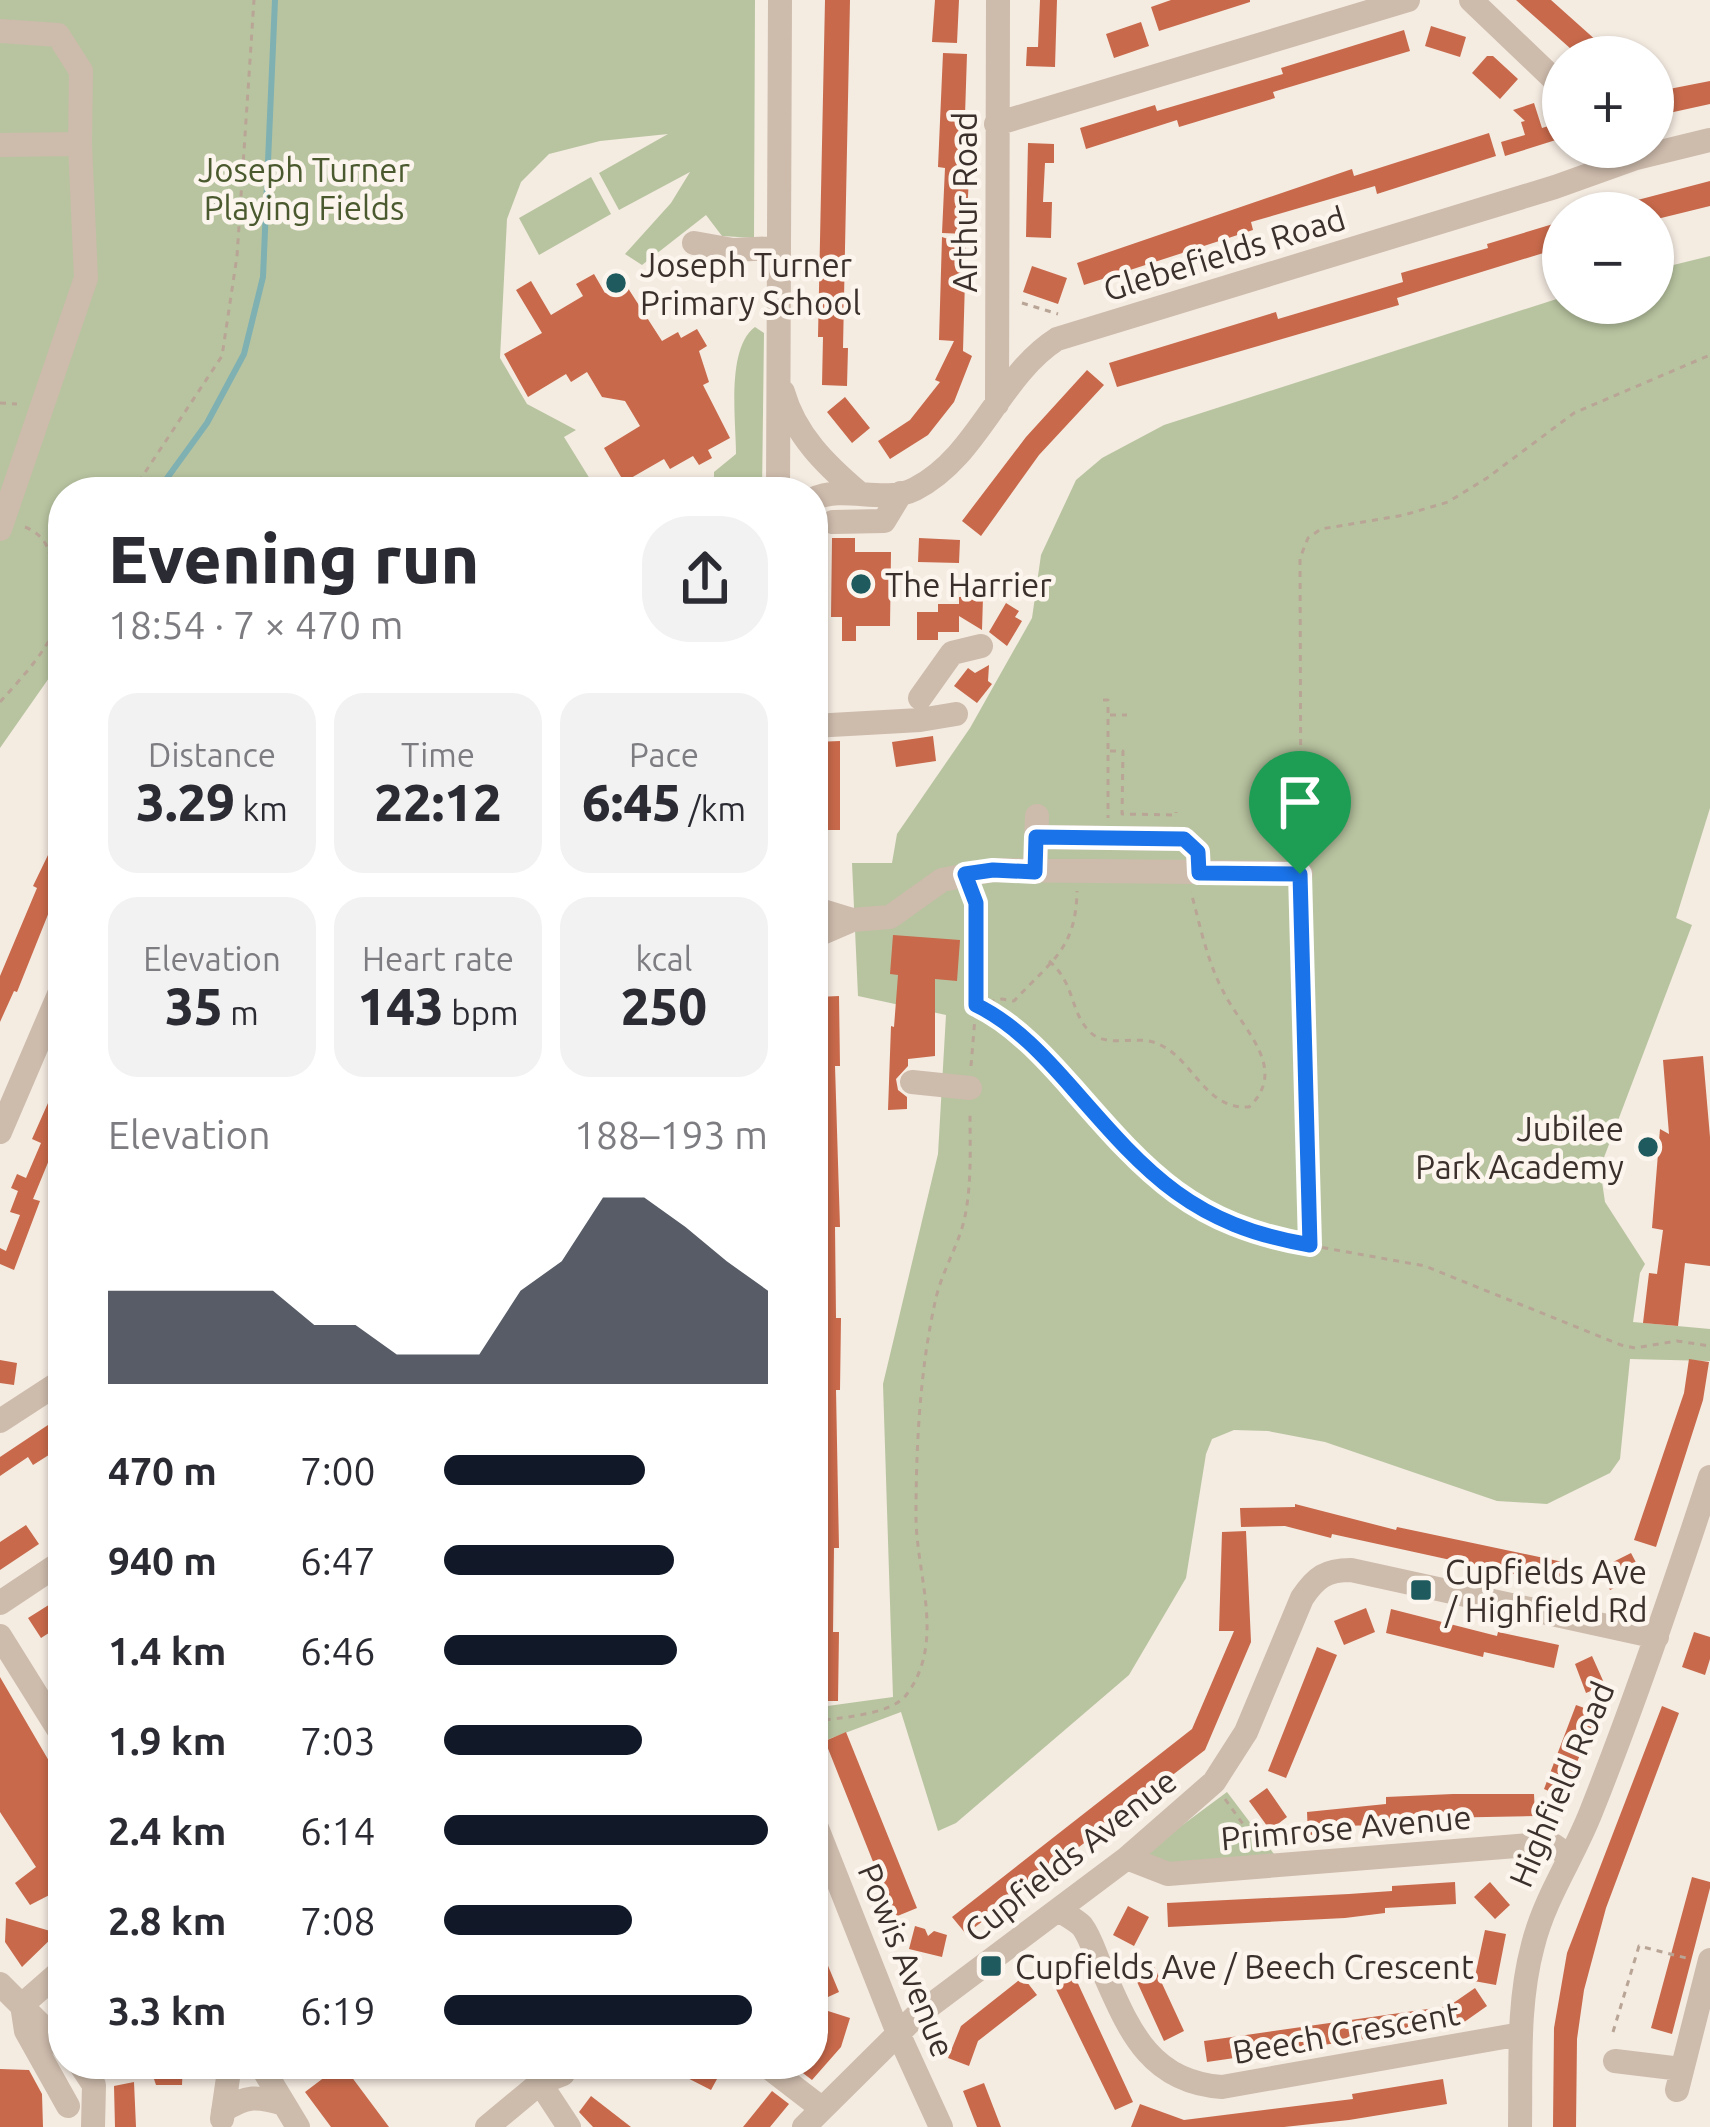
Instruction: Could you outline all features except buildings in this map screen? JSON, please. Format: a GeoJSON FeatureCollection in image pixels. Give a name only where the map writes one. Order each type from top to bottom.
{"type":"FeatureCollection","features":[{"type":"Feature","properties":{"kind":"street"},"geometry":{"type":"LineString","coordinates":[[778,477],[780,0]]}},
{"type":"Feature","properties":{"kind":"street","name":"Arthur Road"},"geometry":{"type":"LineString","coordinates":[[997,404],[998,0]]}},
{"type":"Feature","properties":{"kind":"street"},"geometry":{"type":"LineString","coordinates":[[996,124],[1408,0]]}},
{"type":"Feature","properties":{"kind":"street"},"geometry":{"type":"LineString","coordinates":[[1471,0],[1542,68]]}},
{"type":"Feature","properties":{"kind":"street"},"geometry":{"type":"LineString","coordinates":[[0,31],[58,35],[81,71],[86,278],[2,525]]}},
{"type":"Feature","properties":{"kind":"street","name":"Glebefields Road"},"geometry":{"type":"LineString","coordinates":[[1674,145],[1710,140]]}},
{"type":"Feature","properties":{"kind":"street"},"geometry":{"type":"LineString","coordinates":[[0,145],[80,145]]}},
{"type":"Feature","properties":{"kind":"street","name":"Glebefields Road"},"geometry":{"type":"LineString","coordinates":[[833,522],[884,521],[901,494],[945,466],[1037,352],[1068,336],[1555,187],[1596,168]]}},
{"type":"Feature","properties":{"kind":"street"},"geometry":{"type":"LineString","coordinates":[[694,243],[733,250],[776,248]]}},
{"type":"Feature","properties":{"kind":"street"},"geometry":{"type":"LineString","coordinates":[[997,309],[1037,352]]}},
{"type":"Feature","properties":{"kind":"street"},"geometry":{"type":"LineString","coordinates":[[776,366],[790,415],[804,437],[859,493]]}},
{"type":"Feature","properties":{"kind":"street"},"geometry":{"type":"LineString","coordinates":[[828,493],[901,494]]}},
{"type":"Feature","properties":{"kind":"street"},"geometry":{"type":"LineString","coordinates":[[920,709],[952,653],[981,646]]}},
{"type":"Feature","properties":{"kind":"street"},"geometry":{"type":"LineString","coordinates":[[920,668],[920,709]]}},
{"type":"Feature","properties":{"kind":"street"},"geometry":{"type":"LineString","coordinates":[[828,724],[920,709],[956,714]]}},
{"type":"Feature","properties":{"kind":"street"},"geometry":{"type":"LineString","coordinates":[[1035,872],[1036,826],[1108,838],[1184,839],[1198,852],[1193,873]]}},
{"type":"Feature","properties":{"kind":"street"},"geometry":{"type":"LineString","coordinates":[[828,931],[852,920],[890,917],[942,880],[993,870],[1300,874]]}},
{"type":"Feature","properties":{"kind":"street"},"geometry":{"type":"LineString","coordinates":[[828,913],[852,920]]}},
{"type":"Feature","properties":{"kind":"street"},"geometry":{"type":"LineString","coordinates":[[0,1132],[48,1020]]}},
{"type":"Feature","properties":{"kind":"street"},"geometry":{"type":"LineString","coordinates":[[912,1082],[970,1088]]}},
{"type":"Feature","properties":{"kind":"street"},"geometry":{"type":"LineString","coordinates":[[0,1421],[48,1390]]}},
{"type":"Feature","properties":{"kind":"street","name":"Highfield Road"},"geometry":{"type":"LineString","coordinates":[[1520,2127],[1521,2034],[1532,1949],[1545,1906],[1589,1819],[1658,1637],[1710,1477]]}},
{"type":"Feature","properties":{"kind":"street","name":"Cupfields Avenue"},"geometry":{"type":"LineString","coordinates":[[812,2117],[898,2032],[1127,1858],[1214,1783],[1246,1732],[1302,1598],[1314,1580],[1330,1570],[1351,1570],[1658,1637]]}},
{"type":"Feature","properties":{"kind":"street"},"geometry":{"type":"LineString","coordinates":[[0,1603],[48,1571]]}},
{"type":"Feature","properties":{"kind":"street"},"geometry":{"type":"LineString","coordinates":[[0,1636],[48,1713]]}},
{"type":"Feature","properties":{"kind":"street","name":"Primrose Avenue"},"geometry":{"type":"LineString","coordinates":[[1127,1858],[1168,1874],[1541,1844],[1553,1845],[1570,1856]]}},
{"type":"Feature","properties":{"kind":"street","name":"Powis Avenue"},"geometry":{"type":"LineString","coordinates":[[828,1856],[941,2127]]}},
{"type":"Feature","properties":{"kind":"street","name":"Beech Crescent"},"geometry":{"type":"LineString","coordinates":[[1059,1910],[1083,1927],[1144,2050],[1166,2070],[1202,2086],[1222,2087],[1521,2034]]}},
{"type":"Feature","properties":{"kind":"street"},"geometry":{"type":"LineString","coordinates":[[1615,2061],[1679,2079],[1710,1962]]}},
{"type":"Feature","properties":{"kind":"street"},"geometry":{"type":"LineString","coordinates":[[22,2005],[48,1982]]}},
{"type":"Feature","properties":{"kind":"street"},"geometry":{"type":"LineString","coordinates":[[0,1984],[48,2032]]}},
{"type":"Feature","properties":{"kind":"street"},"geometry":{"type":"LineString","coordinates":[[22,2005],[26,2031],[48,2070]]}},
{"type":"Feature","properties":{"kind":"street"},"geometry":{"type":"LineString","coordinates":[[53,2079],[68,2106]]}},
{"type":"Feature","properties":{"kind":"street"},"geometry":{"type":"LineString","coordinates":[[90,2079],[94,2085],[93,2127]]}},
{"type":"Feature","properties":{"kind":"street"},"geometry":{"type":"LineString","coordinates":[[222,2119],[228,2079]]}},
{"type":"Feature","properties":{"kind":"street"},"geometry":{"type":"LineString","coordinates":[[269,2079],[298,2127]]}},
{"type":"Feature","properties":{"kind":"street"},"geometry":{"type":"LineString","coordinates":[[487,2127],[550,2079]]}},
{"type":"Feature","properties":{"kind":"street"},"geometry":{"type":"LineString","coordinates":[[551,2079],[568,2127]]}},
{"type":"Feature","properties":{"kind":"street"},"geometry":{"type":"LineString","coordinates":[[778,2079],[812,2117]]}},
{"type":"Feature","properties":{"kind":"street"},"geometry":{"type":"LineString","coordinates":[[222,2119],[241,2099],[257,2096],[284,2104]]}},
{"type":"Feature","properties":{"kind":"path"},"geometry":{"type":"LineString","coordinates":[[142,477],[223,356],[237,256],[254,0]]}},
{"type":"Feature","properties":{"kind":"path"},"geometry":{"type":"LineString","coordinates":[[997,309],[1061,315],[1068,336]]}},
{"type":"Feature","properties":{"kind":"path"},"geometry":{"type":"LineString","coordinates":[[1310,1245],[1300,874],[1300,558],[1308,538],[1321,529],[1448,502],[1574,413],[1710,356]]}},
{"type":"Feature","properties":{"kind":"path"},"geometry":{"type":"LineString","coordinates":[[2,525],[42,535],[48,558]]}},
{"type":"Feature","properties":{"kind":"path"},"geometry":{"type":"LineString","coordinates":[[0,702],[48,641]]}},
{"type":"Feature","properties":{"kind":"path"},"geometry":{"type":"LineString","coordinates":[[1103,700],[1108,700],[1108,838]]}},
{"type":"Feature","properties":{"kind":"path"},"geometry":{"type":"LineString","coordinates":[[1108,715],[1127,715]]}},
{"type":"Feature","properties":{"kind":"path"},"geometry":{"type":"LineString","coordinates":[[1108,752],[1123,751],[1122,814],[1176,812]]}},
{"type":"Feature","properties":{"kind":"path"},"geometry":{"type":"LineString","coordinates":[[976,1005],[1014,1001],[1066,946],[1076,928],[1077,872]]}},
{"type":"Feature","properties":{"kind":"path"},"geometry":{"type":"LineString","coordinates":[[1049,961],[1069,981],[1090,1031],[1102,1039],[1143,1039],[1163,1045],[1217,1099],[1249,1107],[1266,1083],[1265,1062],[1213,968],[1193,873]]}},
{"type":"Feature","properties":{"kind":"path"},"geometry":{"type":"LineString","coordinates":[[828,1719],[886,1707],[905,1698],[927,1649],[928,1615],[916,1517],[926,1360],[937,1296],[963,1226],[970,1192],[976,903],[965,874]]}},
{"type":"Feature","properties":{"kind":"path"},"geometry":{"type":"LineString","coordinates":[[975,925],[986,926]]}},
{"type":"Feature","properties":{"kind":"path"},"geometry":{"type":"LineString","coordinates":[[976,1005],[996,1014],[1057,1071],[1166,1187],[1225,1222],[1275,1239],[1425,1266],[1621,1345],[1635,1348],[1676,1341],[1710,1346]]}},
{"type":"Feature","properties":{"kind":"path"},"geometry":{"type":"LineString","coordinates":[[1214,1783],[1274,1867]]}},
{"type":"Feature","properties":{"kind":"path"},"geometry":{"type":"LineString","coordinates":[[1613,2032],[1639,1946],[1710,1962]]}},
{"type":"Feature","properties":{"kind":"green space","name":"Joseph Turner Playing Fields"},"geometry":{"type":"Polygon","coordinates":[[[0,0],[755,0],[754,238],[722,236],[706,215],[642,265],[625,254],[671,203],[690,172],[619,210],[599,173],[668,134],[600,141],[549,154],[521,182],[507,219],[500,358],[527,404],[576,430],[564,437],[589,477],[48,477],[48,679],[0,748],[0,0]]]}},
{"type":"Feature","properties":{"kind":"green space"},"geometry":{"type":"Polygon","coordinates":[[[591,177],[611,214],[539,255],[519,218],[591,177]]]}},
{"type":"Feature","properties":{"kind":"green space"},"geometry":{"type":"Polygon","coordinates":[[[1710,256],[1710,808],[1676,918],[1692,925],[1600,1168],[1605,1202],[1645,1264],[1633,1322],[1710,1329],[1710,1361],[1630,1359],[1620,1459],[1610,1473],[1547,1504],[1497,1501],[1325,1442],[1234,1430],[1212,1439],[1186,1578],[1129,1675],[956,1823],[938,1831],[901,1712],[828,1739],[828,1706],[893,1697],[883,1384],[938,1154],[946,1015],[858,996],[852,863],[892,863],[897,834],[970,728],[1032,618],[1041,555],[1076,480],[1102,458],[1164,425],[1542,304],[1542,324],[1674,324],[1674,265],[1710,256]]]}},
{"type":"Feature","properties":{"kind":"green space"},"geometry":{"type":"Polygon","coordinates":[[[755,327],[764,333],[762,477],[714,477],[736,454],[736,368],[746,337],[755,327]]]}},
{"type":"Feature","properties":{"kind":"green space"},"geometry":{"type":"Polygon","coordinates":[[[1227,1792],[1277,1858],[1168,1866],[1142,1855],[1227,1792]]]}},
{"type":"Feature","properties":{"kind":"waterway"},"geometry":{"type":"LineString","coordinates":[[168,477],[207,423],[244,354],[263,277],[275,0]]}},
{"type":"Feature","properties":{"kind":"place","name":"Joseph Turner Primary School"},"geometry":{"type":"Point","coordinates":[616,283]}},
{"type":"Feature","properties":{"kind":"place","name":"The Harrier"},"geometry":{"type":"Point","coordinates":[861,584]}},
{"type":"Feature","properties":{"kind":"place","name":"Jubilee Park Academy"},"geometry":{"type":"Point","coordinates":[1648,1147]}},
{"type":"Feature","properties":{"kind":"place","name":"Cupfields Ave / Highfield Rd"},"geometry":{"type":"Point","coordinates":[1421,1590]}},
{"type":"Feature","properties":{"kind":"place","name":"Cupfields Ave / Beech Crescent"},"geometry":{"type":"Point","coordinates":[991,1966]}},
{"type":"Feature","properties":{"kind":"route"},"geometry":{"type":"LineString","coordinates":[[1036,837],[1184,839],[1198,852],[1199,873],[1300,874],[1310,1245],[1225,1222],[1166,1187],[1057,1071],[996,1014],[976,1005],[976,903],[965,874],[1035,872],[1036,837]]}}]}
